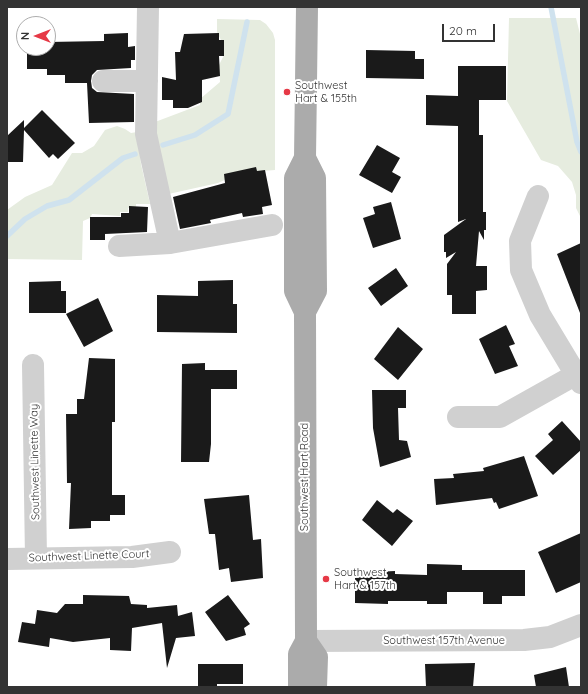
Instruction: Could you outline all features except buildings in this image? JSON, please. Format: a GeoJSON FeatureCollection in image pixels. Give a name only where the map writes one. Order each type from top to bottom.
{"type":"FeatureCollection","features":[{"type":"Feature","properties":{"kind":"main road","name":"Southwest Hart Road"},"geometry":{"type":"LineString","coordinates":[[299,687],[299,654],[306,641],[305,312],[295,291],[295,178],[305,158],[307,7]]}},
{"type":"Feature","properties":{"kind":"main road"},"geometry":{"type":"LineString","coordinates":[[306,641],[317,657],[316,687]]}},
{"type":"Feature","properties":{"kind":"street"},"geometry":{"type":"LineString","coordinates":[[148,7],[146,134],[170,243]]}},
{"type":"Feature","properties":{"kind":"street"},"geometry":{"type":"LineString","coordinates":[[103,81],[147,80]]}},
{"type":"Feature","properties":{"kind":"street"},"geometry":{"type":"LineString","coordinates":[[458,417],[500,417],[578,379],[540,315],[521,270],[520,241],[538,196]]}},
{"type":"Feature","properties":{"kind":"street"},"geometry":{"type":"LineString","coordinates":[[119,246],[170,243],[272,225]]}},
{"type":"Feature","properties":{"kind":"street","name":"Southwest Linette Way"},"geometry":{"type":"LineString","coordinates":[[33,365],[36,558]]}},
{"type":"Feature","properties":{"kind":"street","name":"Southwest Linette Court"},"geometry":{"type":"LineString","coordinates":[[7,559],[132,557],[170,552]]}},
{"type":"Feature","properties":{"kind":"street","name":"Southwest 157th Avenue"},"geometry":{"type":"LineString","coordinates":[[306,641],[524,640],[550,637],[581,625]]}},
{"type":"Feature","properties":{"kind":"shaded area"},"geometry":{"type":"Polygon","coordinates":[[[509,18],[576,18],[581,38],[581,218],[576,208],[576,195],[572,182],[558,166],[541,160],[507,101],[509,18]]]}},
{"type":"Feature","properties":{"kind":"shaded area"},"geometry":{"type":"Polygon","coordinates":[[[217,19],[260,20],[266,24],[273,33],[275,40],[275,170],[240,173],[218,183],[164,195],[155,122],[200,105],[200,99],[220,82],[219,65],[224,55],[223,44],[217,32],[217,19]]]}},
{"type":"Feature","properties":{"kind":"shaded area"},"geometry":{"type":"Polygon","coordinates":[[[117,126],[131,133],[137,132],[141,164],[150,204],[136,204],[136,207],[128,208],[128,212],[120,212],[120,216],[92,214],[90,218],[83,221],[82,260],[7,259],[7,210],[25,197],[52,185],[72,153],[82,153],[94,146],[105,130],[117,126]]]}},
{"type":"Feature","properties":{"kind":"waterway"},"geometry":{"type":"LineString","coordinates":[[551,7],[577,142],[581,152]]}},
{"type":"Feature","properties":{"kind":"waterway"},"geometry":{"type":"LineString","coordinates":[[163,145],[195,135],[228,114],[247,22]]}},
{"type":"Feature","properties":{"kind":"waterway"},"geometry":{"type":"LineString","coordinates":[[7,236],[25,219],[47,206],[69,200],[123,158],[135,154]]}},
{"type":"Feature","properties":{"kind":"place","name":"Southwest Hart & 155th"},"geometry":{"type":"Point","coordinates":[287,92]}},
{"type":"Feature","properties":{"kind":"place","name":"Southwest Hart & 157th"},"geometry":{"type":"Point","coordinates":[326,579]}}]}
